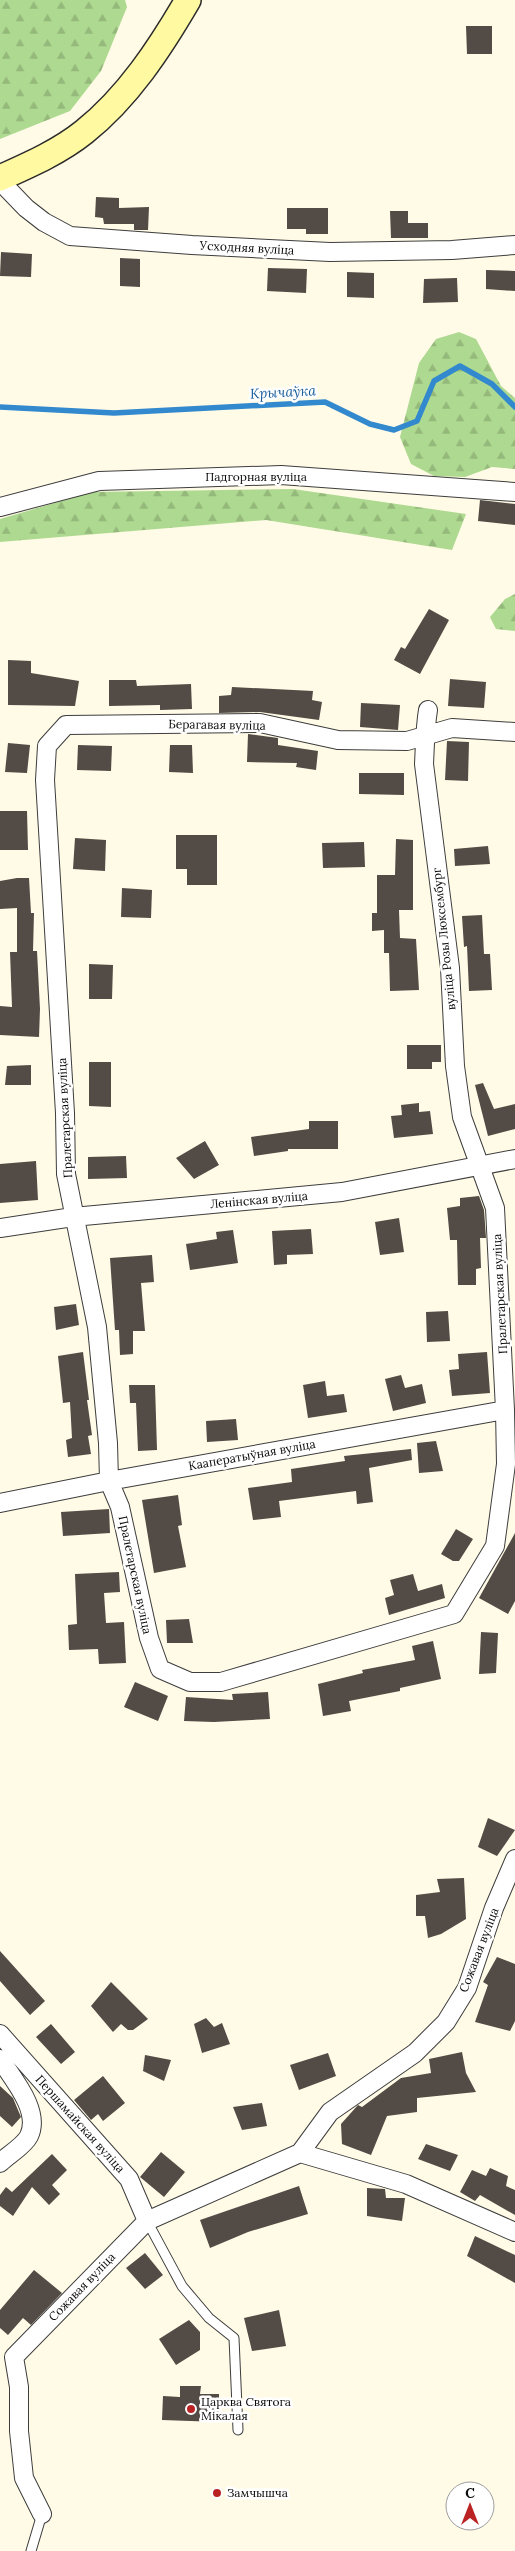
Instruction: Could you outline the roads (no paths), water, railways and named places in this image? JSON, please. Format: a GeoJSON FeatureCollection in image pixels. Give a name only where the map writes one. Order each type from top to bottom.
{"type":"FeatureCollection","features":[{"type":"Feature","properties":{"kind":"main road"},"geometry":{"type":"LineString","coordinates":[[0,179],[42,159],[90,126],[128,90],[188,0]]}},
{"type":"Feature","properties":{"kind":"street","name":"Усходняя вуліца"},"geometry":{"type":"LineString","coordinates":[[0,179],[26,208],[44,222],[70,236],[330,252],[452,250],[515,245]]}},
{"type":"Feature","properties":{"kind":"street","name":"Падгорная вуліца"},"geometry":{"type":"LineString","coordinates":[[0,507],[99,481],[272,475],[515,492]]}},
{"type":"Feature","properties":{"kind":"street","name":"вуліца Розы Люксембург"},"geometry":{"type":"LineString","coordinates":[[428,710],[424,764],[450,968],[455,1066],[462,1117],[479,1167]]}},
{"type":"Feature","properties":{"kind":"street","name":"Берагавая вуліца"},"geometry":{"type":"LineString","coordinates":[[66,725],[260,723],[338,740],[406,741],[452,728],[515,732]]}},
{"type":"Feature","properties":{"kind":"street","name":"Пралетарская вуліца"},"geometry":{"type":"LineString","coordinates":[[66,725],[47,746],[45,780],[65,1113],[66,1174],[74,1217],[90,1282],[97,1327],[108,1443],[109,1481],[120,1507],[149,1638],[160,1669],[190,1682],[221,1682],[454,1614],[495,1546],[506,1464],[506,1410],[495,1208],[479,1167]]}},
{"type":"Feature","properties":{"kind":"street","name":"Ленінская вуліца"},"geometry":{"type":"LineString","coordinates":[[0,1228],[74,1217],[342,1192],[515,1159]]}},
{"type":"Feature","properties":{"kind":"street","name":"Кааператыўная вуліца"},"geometry":{"type":"LineString","coordinates":[[0,1503],[109,1481],[506,1410]]}},
{"type":"Feature","properties":{"kind":"street","name":"Сожавая вуліца"},"geometry":{"type":"LineString","coordinates":[[42,2514],[24,2478],[19,2431],[19,2387],[14,2356],[147,2221],[300,2154],[330,2112],[415,2052],[446,2022],[467,1988],[494,1908],[515,1859]]}},
{"type":"Feature","properties":{"kind":"street","name":"Першамайская вуліца"},"geometry":{"type":"LineString","coordinates":[[0,2034],[129,2179],[147,2221]]}},
{"type":"Feature","properties":{"kind":"street"},"geometry":{"type":"LineString","coordinates":[[0,2059],[28,2101],[31,2123],[29,2137],[0,2163]]}},
{"type":"Feature","properties":{"kind":"street"},"geometry":{"type":"LineString","coordinates":[[300,2154],[406,2184],[515,2232]]}},
{"type":"Feature","properties":{"kind":"lane"},"geometry":{"type":"LineString","coordinates":[[147,2221],[182,2286],[209,2318],[234,2338],[238,2430]]}},
{"type":"Feature","properties":{"kind":"lane"},"geometry":{"type":"LineString","coordinates":[[30,2551],[42,2514]]}},
{"type":"Feature","properties":{"kind":"waterway","name":"Крычаўка"},"geometry":{"type":"LineString","coordinates":[[0,407],[114,413],[325,402],[370,424],[394,430],[417,421],[434,381],[460,366],[492,384],[515,407]]}},
{"type":"Feature","properties":{"kind":"place","name":"Царква Святога Мікалая"},"geometry":{"type":"Point","coordinates":[191,2409]}},
{"type":"Feature","properties":{"kind":"place","name":"Замчышча"},"geometry":{"type":"Point","coordinates":[217,2493]}}]}
